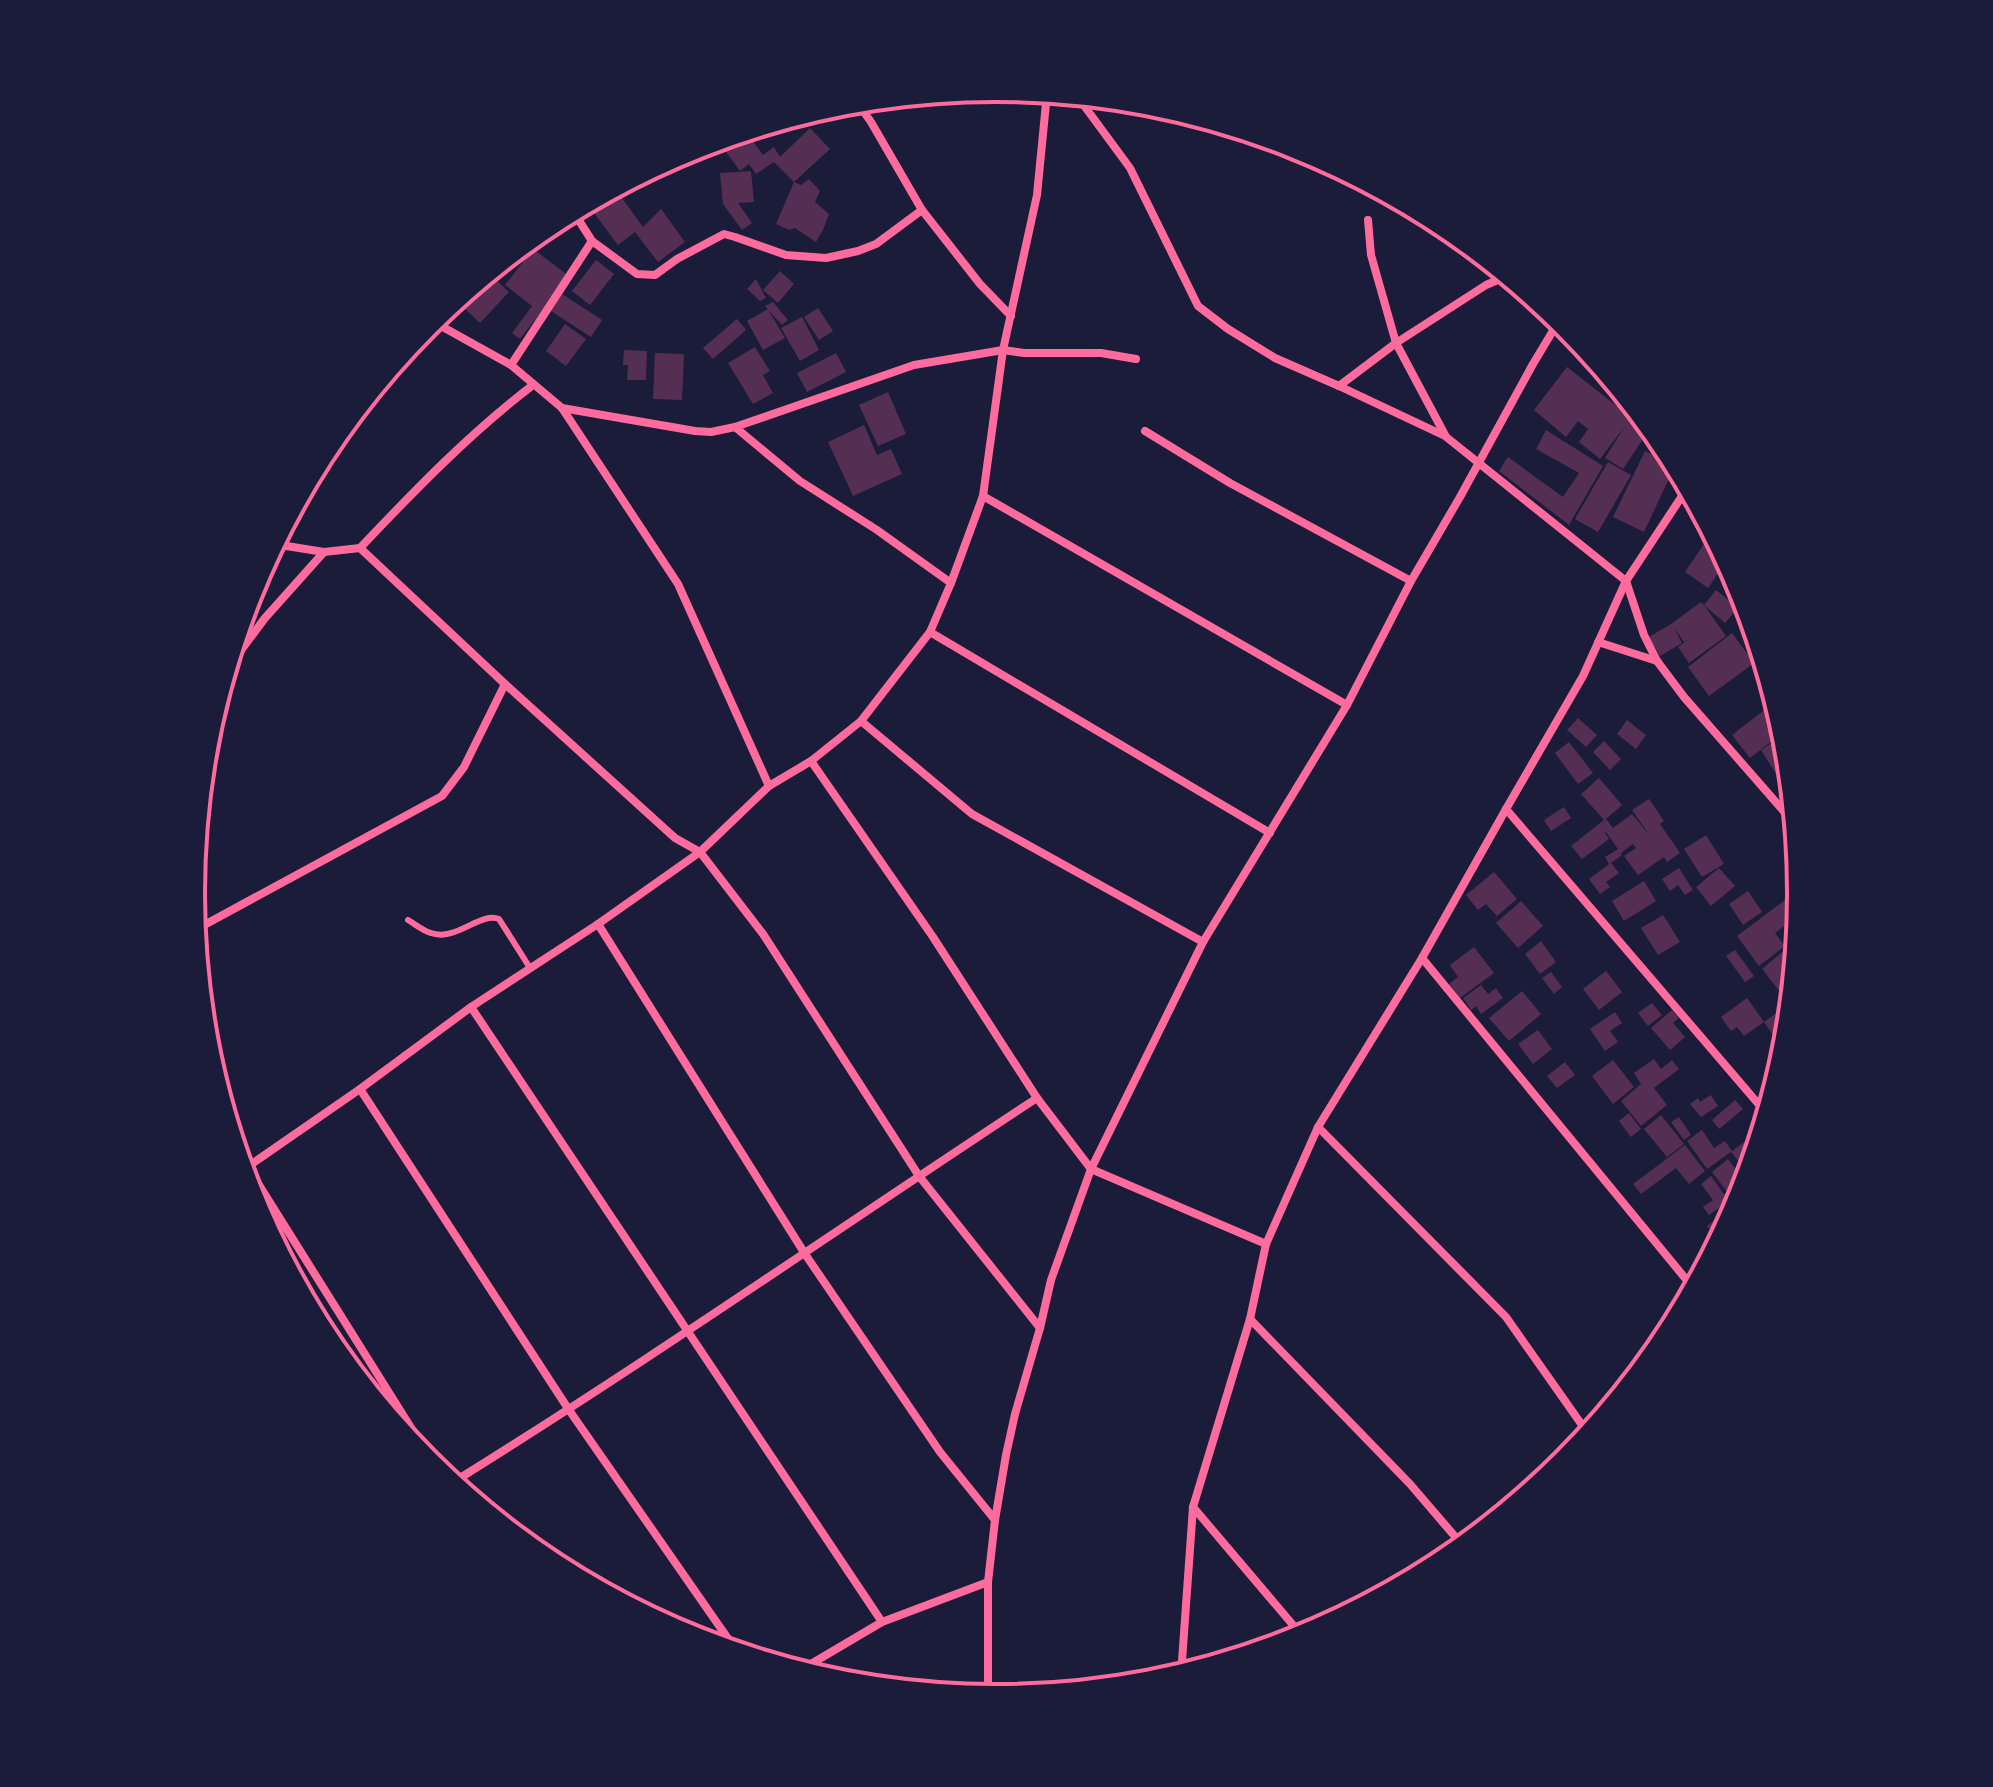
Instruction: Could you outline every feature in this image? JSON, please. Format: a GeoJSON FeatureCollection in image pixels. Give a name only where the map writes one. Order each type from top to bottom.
{"type":"FeatureCollection","features":[{"type":"Feature","properties":{"kind":"street"},"geometry":{"type":"LineString","coordinates":[[253,1164],[471,1007],[598,924],[700,852],[769,786],[811,761],[861,721],[930,632],[983,496],[1003,350],[1037,195],[1046,104]]}},
{"type":"Feature","properties":{"kind":"street"},"geometry":{"type":"LineString","coordinates":[[1086,108],[1130,168],[1198,306],[1275,358],[1445,436],[1626,581],[1644,635],[1657,661],[1684,697],[1783,810]]}},
{"type":"Feature","properties":{"kind":"street"},"geometry":{"type":"LineString","coordinates":[[865,113],[922,210],[980,284],[1011,316]]}},
{"type":"Feature","properties":{"kind":"street"},"geometry":{"type":"LineString","coordinates":[[579,221],[592,241],[637,274],[655,275],[677,259],[724,234],[786,255],[826,258],[858,251],[876,244],[922,210]]}},
{"type":"Feature","properties":{"kind":"street"},"geometry":{"type":"LineString","coordinates":[[1368,220],[1371,255],[1396,343],[1445,436]]}},
{"type":"Feature","properties":{"kind":"street"},"geometry":{"type":"LineString","coordinates":[[511,365],[592,241]]}},
{"type":"Feature","properties":{"kind":"street"},"geometry":{"type":"LineString","coordinates":[[1339,386],[1396,343],[1496,281]]}},
{"type":"Feature","properties":{"kind":"street"},"geometry":{"type":"LineString","coordinates":[[444,328],[511,365],[562,408],[678,584],[769,786]]}},
{"type":"Feature","properties":{"kind":"street"},"geometry":{"type":"LineString","coordinates":[[988,1685],[988,1582],[995,1520],[1015,1414],[1051,1280],[1091,1169],[1203,942],[1347,705],[1411,581],[1553,331]]}},
{"type":"Feature","properties":{"kind":"street"},"geometry":{"type":"LineString","coordinates":[[562,408],[711,432],[735,427],[914,365],[1003,350],[1101,353],[1136,359]]}},
{"type":"Feature","properties":{"kind":"street"},"geometry":{"type":"LineString","coordinates":[[286,546],[324,552],[360,548],[426,477],[501,409],[533,385]]}},
{"type":"Feature","properties":{"kind":"street"},"geometry":{"type":"LineString","coordinates":[[735,427],[800,481],[877,530],[951,583]]}},
{"type":"Feature","properties":{"kind":"street"},"geometry":{"type":"LineString","coordinates":[[1145,431],[1230,483],[1411,581]]}},
{"type":"Feature","properties":{"kind":"street"},"geometry":{"type":"LineString","coordinates":[[983,496],[1347,705]]}},
{"type":"Feature","properties":{"kind":"street"},"geometry":{"type":"LineString","coordinates":[[1182,1663],[1193,1507],[1250,1319],[1266,1244],[1318,1127],[1422,958],[1583,676],[1626,581],[1682,498]]}},
{"type":"Feature","properties":{"kind":"street"},"geometry":{"type":"LineString","coordinates":[[360,548],[675,838],[700,852],[763,934],[919,1176],[1040,1328]]}},
{"type":"Feature","properties":{"kind":"street"},"geometry":{"type":"LineString","coordinates":[[245,644],[324,552]]}},
{"type":"Feature","properties":{"kind":"street"},"geometry":{"type":"LineString","coordinates":[[930,632],[1270,833]]}},
{"type":"Feature","properties":{"kind":"street"},"geometry":{"type":"LineString","coordinates":[[1598,642],[1657,661]]}},
{"type":"Feature","properties":{"kind":"street"},"geometry":{"type":"LineString","coordinates":[[206,924],[442,796],[464,767],[505,684]]}},
{"type":"Feature","properties":{"kind":"street"},"geometry":{"type":"LineString","coordinates":[[861,721],[972,814],[1203,942]]}},
{"type":"Feature","properties":{"kind":"street"},"geometry":{"type":"LineString","coordinates":[[811,761],[933,937],[1037,1098],[1091,1169],[1266,1244]]}},
{"type":"Feature","properties":{"kind":"street"},"geometry":{"type":"LineString","coordinates":[[1506,809],[1759,1105]]}},
{"type":"Feature","properties":{"kind":"street"},"geometry":{"type":"LineString","coordinates":[[598,924],[805,1254],[940,1452],[995,1520]]}},
{"type":"Feature","properties":{"kind":"street"},"geometry":{"type":"LineString","coordinates":[[1422,958],[1687,1280]]}},
{"type":"Feature","properties":{"kind":"street"},"geometry":{"type":"LineString","coordinates":[[471,1007],[882,1622]]}},
{"type":"Feature","properties":{"kind":"street"},"geometry":{"type":"LineString","coordinates":[[360,1089],[569,1410],[727,1637]]}},
{"type":"Feature","properties":{"kind":"street"},"geometry":{"type":"LineString","coordinates":[[462,1477],[688,1332],[1037,1098]]}},
{"type":"Feature","properties":{"kind":"street"},"geometry":{"type":"LineString","coordinates":[[1318,1127],[1506,1317],[1582,1425]]}},
{"type":"Feature","properties":{"kind":"street"},"geometry":{"type":"LineString","coordinates":[[272,1211],[405,1419]]}},
{"type":"Feature","properties":{"kind":"street"},"geometry":{"type":"LineString","coordinates":[[1250,1319],[1410,1484],[1456,1537]]}},
{"type":"Feature","properties":{"kind":"street"},"geometry":{"type":"LineString","coordinates":[[1193,1507],[1294,1627]]}},
{"type":"Feature","properties":{"kind":"street"},"geometry":{"type":"LineString","coordinates":[[813,1663],[882,1622],[988,1582]]}},
{"type":"Feature","properties":{"kind":"lane"},"geometry":{"type":"LineString","coordinates":[[408,920],[441,935],[494,916],[499,919],[530,968]]}},
{"type":"Feature","properties":{"kind":"building"},"geometry":{"type":"Polygon","coordinates":[[[810,128],[830,149],[794,182],[774,162],[756,174],[749,164],[740,171],[725,150],[753,141],[763,155],[774,147],[780,157],[810,128]]]}},
{"type":"Feature","properties":{"kind":"building"},"geometry":{"type":"Polygon","coordinates":[[[751,171],[754,202],[738,203],[752,223],[742,230],[723,204],[720,173],[751,171]]]}},
{"type":"Feature","properties":{"kind":"building"},"geometry":{"type":"Polygon","coordinates":[[[809,179],[820,191],[815,202],[829,214],[816,242],[795,228],[789,230],[776,224],[794,182],[801,185],[809,179]]]}},
{"type":"Feature","properties":{"kind":"building"},"geometry":{"type":"Polygon","coordinates":[[[621,197],[643,227],[661,209],[685,242],[658,262],[635,232],[618,245],[594,213],[621,197]]]}},
{"type":"Feature","properties":{"kind":"building"},"geometry":{"type":"Polygon","coordinates":[[[535,251],[569,276],[520,339],[512,333],[532,306],[505,285],[526,258],[535,251]]]}},
{"type":"Feature","properties":{"kind":"building"},"geometry":{"type":"Polygon","coordinates":[[[596,260],[614,274],[590,305],[572,291],[596,260]]]}},
{"type":"Feature","properties":{"kind":"building"},"geometry":{"type":"Polygon","coordinates":[[[780,271],[794,284],[778,303],[763,290],[780,271]]]}},
{"type":"Feature","properties":{"kind":"building"},"geometry":{"type":"Polygon","coordinates":[[[756,279],[766,298],[760,301],[747,289],[756,279]]]}},
{"type":"Feature","properties":{"kind":"building"},"geometry":{"type":"Polygon","coordinates":[[[497,280],[509,292],[480,323],[464,308],[497,280]]]}},
{"type":"Feature","properties":{"kind":"building"},"geometry":{"type":"Polygon","coordinates":[[[562,294],[602,320],[591,337],[551,311],[562,294]]]}},
{"type":"Feature","properties":{"kind":"building"},"geometry":{"type":"Polygon","coordinates":[[[773,302],[788,320],[782,325],[769,311],[785,338],[763,350],[747,321],[768,309],[765,306],[773,302]]]}},
{"type":"Feature","properties":{"kind":"building"},"geometry":{"type":"Polygon","coordinates":[[[818,308],[833,331],[819,340],[804,317],[818,308]]]}},
{"type":"Feature","properties":{"kind":"building"},"geometry":{"type":"Polygon","coordinates":[[[802,317],[819,350],[800,361],[781,328],[802,317]]]}},
{"type":"Feature","properties":{"kind":"building"},"geometry":{"type":"Polygon","coordinates":[[[737,319],[746,330],[713,359],[703,348],[737,319]]]}},
{"type":"Feature","properties":{"kind":"building"},"geometry":{"type":"Polygon","coordinates":[[[565,324],[586,339],[566,366],[546,351],[565,324]]]}},
{"type":"Feature","properties":{"kind":"building"},"geometry":{"type":"Polygon","coordinates":[[[755,347],[770,371],[763,375],[773,393],[753,404],[728,363],[755,347]]]}},
{"type":"Feature","properties":{"kind":"building"},"geometry":{"type":"Polygon","coordinates":[[[624,350],[647,351],[646,380],[627,380],[628,365],[623,365],[624,350]]]}},
{"type":"Feature","properties":{"kind":"building"},"geometry":{"type":"Polygon","coordinates":[[[655,353],[684,354],[682,400],[653,399],[655,353]]]}},
{"type":"Feature","properties":{"kind":"building"},"geometry":{"type":"Polygon","coordinates":[[[836,353],[846,372],[807,392],[797,373],[836,353]]]}},
{"type":"Feature","properties":{"kind":"building"},"geometry":{"type":"Polygon","coordinates":[[[1567,367],[1623,411],[1643,438],[1623,469],[1605,458],[1625,426],[1600,459],[1579,442],[1588,429],[1578,421],[1566,437],[1534,410],[1567,367]]]}},
{"type":"Feature","properties":{"kind":"building"},"geometry":{"type":"Polygon","coordinates":[[[888,392],[906,434],[878,446],[859,405],[888,392]]]}},
{"type":"Feature","properties":{"kind":"building"},"geometry":{"type":"Polygon","coordinates":[[[864,425],[877,455],[891,449],[902,474],[853,496],[828,442],[864,425]]]}},
{"type":"Feature","properties":{"kind":"building"},"geometry":{"type":"Polygon","coordinates":[[[1546,430],[1603,466],[1569,525],[1499,471],[1508,457],[1563,497],[1579,473],[1536,449],[1546,430]]]}},
{"type":"Feature","properties":{"kind":"building"},"geometry":{"type":"Polygon","coordinates":[[[1645,451],[1657,457],[1670,478],[1644,532],[1613,517],[1645,451]]]}},
{"type":"Feature","properties":{"kind":"building"},"geometry":{"type":"Polygon","coordinates":[[[1608,462],[1631,475],[1598,532],[1575,519],[1608,462]]]}},
{"type":"Feature","properties":{"kind":"building"},"geometry":{"type":"Polygon","coordinates":[[[1705,542],[1719,572],[1708,588],[1685,572],[1705,542]]]}},
{"type":"Feature","properties":{"kind":"building"},"geometry":{"type":"Polygon","coordinates":[[[1716,590],[1733,604],[1735,611],[1725,623],[1704,605],[1716,590]]]}},
{"type":"Feature","properties":{"kind":"building"},"geometry":{"type":"Polygon","coordinates":[[[1701,602],[1726,636],[1689,663],[1678,647],[1689,639],[1684,642],[1674,628],[1682,643],[1660,656],[1649,637],[1701,602]]]}},
{"type":"Feature","properties":{"kind":"building"},"geometry":{"type":"Polygon","coordinates":[[[1732,633],[1753,663],[1709,696],[1688,667],[1732,633]]]}},
{"type":"Feature","properties":{"kind":"building"},"geometry":{"type":"Polygon","coordinates":[[[1766,709],[1773,740],[1750,758],[1732,735],[1766,709]]]}},
{"type":"Feature","properties":{"kind":"building"},"geometry":{"type":"Polygon","coordinates":[[[1578,718],[1597,735],[1586,747],[1567,730],[1578,718]]]}},
{"type":"Feature","properties":{"kind":"building"},"geometry":{"type":"Polygon","coordinates":[[[1627,720],[1646,735],[1636,749],[1617,734],[1627,720]]]}},
{"type":"Feature","properties":{"kind":"building"},"geometry":{"type":"Polygon","coordinates":[[[1604,741],[1621,759],[1610,770],[1593,752],[1604,741]]]}},
{"type":"Feature","properties":{"kind":"building"},"geometry":{"type":"Polygon","coordinates":[[[1569,742],[1593,773],[1578,784],[1555,753],[1569,742]]]}},
{"type":"Feature","properties":{"kind":"building"},"geometry":{"type":"Polygon","coordinates":[[[1773,742],[1778,773],[1776,774],[1761,750],[1773,742]]]}},
{"type":"Feature","properties":{"kind":"building"},"geometry":{"type":"Polygon","coordinates":[[[1599,778],[1622,805],[1606,819],[1613,828],[1632,814],[1650,836],[1632,810],[1649,799],[1664,821],[1660,824],[1680,853],[1667,862],[1664,857],[1638,875],[1624,856],[1636,848],[1633,844],[1611,863],[1619,873],[1606,882],[1610,887],[1600,894],[1589,879],[1609,864],[1605,857],[1618,849],[1606,832],[1609,839],[1582,859],[1571,846],[1604,820],[1581,794],[1599,778]]]}},
{"type":"Feature","properties":{"kind":"building"},"geometry":{"type":"Polygon","coordinates":[[[1564,807],[1571,818],[1551,831],[1544,820],[1564,807]]]}},
{"type":"Feature","properties":{"kind":"building"},"geometry":{"type":"Polygon","coordinates":[[[1706,835],[1724,864],[1702,877],[1684,849],[1706,835]]]}},
{"type":"Feature","properties":{"kind":"building"},"geometry":{"type":"Polygon","coordinates":[[[1679,868],[1693,890],[1685,895],[1678,885],[1670,891],[1662,879],[1679,868]]]}},
{"type":"Feature","properties":{"kind":"building"},"geometry":{"type":"Polygon","coordinates":[[[1719,868],[1735,886],[1711,906],[1696,887],[1719,868]]]}},
{"type":"Feature","properties":{"kind":"building"},"geometry":{"type":"Polygon","coordinates":[[[1494,872],[1517,899],[1497,916],[1486,904],[1478,910],[1466,895],[1494,872]]]}},
{"type":"Feature","properties":{"kind":"building"},"geometry":{"type":"Polygon","coordinates":[[[1644,881],[1656,901],[1624,921],[1612,901],[1644,881]]]}},
{"type":"Feature","properties":{"kind":"building"},"geometry":{"type":"Polygon","coordinates":[[[1748,891],[1762,912],[1743,925],[1729,904],[1748,891]]]}},
{"type":"Feature","properties":{"kind":"building"},"geometry":{"type":"Polygon","coordinates":[[[1785,900],[1788,904],[1787,924],[1775,933],[1785,946],[1759,966],[1737,936],[1785,900]]]}},
{"type":"Feature","properties":{"kind":"building"},"geometry":{"type":"Polygon","coordinates":[[[1521,901],[1543,926],[1518,948],[1496,923],[1521,901]]]}},
{"type":"Feature","properties":{"kind":"building"},"geometry":{"type":"Polygon","coordinates":[[[1663,915],[1680,942],[1658,955],[1641,928],[1663,915]]]}},
{"type":"Feature","properties":{"kind":"building"},"geometry":{"type":"Polygon","coordinates":[[[1541,941],[1556,962],[1540,974],[1525,954],[1541,941]]]}},
{"type":"Feature","properties":{"kind":"building"},"geometry":{"type":"Polygon","coordinates":[[[1474,947],[1494,973],[1460,998],[1449,984],[1458,977],[1450,965],[1474,947]]]}},
{"type":"Feature","properties":{"kind":"building"},"geometry":{"type":"Polygon","coordinates":[[[1786,949],[1781,993],[1762,969],[1786,949]]]}},
{"type":"Feature","properties":{"kind":"building"},"geometry":{"type":"Polygon","coordinates":[[[1735,950],[1754,976],[1745,982],[1726,956],[1735,950]]]}},
{"type":"Feature","properties":{"kind":"building"},"geometry":{"type":"Polygon","coordinates":[[[1606,971],[1622,992],[1599,1010],[1583,989],[1606,971]]]}},
{"type":"Feature","properties":{"kind":"building"},"geometry":{"type":"Polygon","coordinates":[[[1551,972],[1562,987],[1554,994],[1542,978],[1551,972]]]}},
{"type":"Feature","properties":{"kind":"building"},"geometry":{"type":"Polygon","coordinates":[[[1481,985],[1488,994],[1496,988],[1503,998],[1481,1014],[1476,1006],[1471,1010],[1463,998],[1481,985]]]}},
{"type":"Feature","properties":{"kind":"building"},"geometry":{"type":"Polygon","coordinates":[[[1522,991],[1541,1014],[1509,1041],[1489,1018],[1522,991]]]}},
{"type":"Feature","properties":{"kind":"building"},"geometry":{"type":"Polygon","coordinates":[[[1747,998],[1764,1022],[1744,1036],[1737,1027],[1731,1031],[1721,1017],[1747,998]]]}},
{"type":"Feature","properties":{"kind":"building"},"geometry":{"type":"Polygon","coordinates":[[[1652,1003],[1662,1015],[1648,1026],[1638,1013],[1652,1003]]]}},
{"type":"Feature","properties":{"kind":"building"},"geometry":{"type":"Polygon","coordinates":[[[1672,1010],[1679,1018],[1673,1023],[1685,1037],[1670,1050],[1651,1028],[1672,1010]]]}},
{"type":"Feature","properties":{"kind":"building"},"geometry":{"type":"Polygon","coordinates":[[[1779,1011],[1775,1038],[1764,1022],[1779,1011]]]}},
{"type":"Feature","properties":{"kind":"building"},"geometry":{"type":"Polygon","coordinates":[[[1615,1012],[1622,1023],[1610,1031],[1618,1042],[1605,1051],[1590,1029],[1615,1012]]]}},
{"type":"Feature","properties":{"kind":"building"},"geometry":{"type":"Polygon","coordinates":[[[1538,1030],[1552,1049],[1533,1064],[1518,1044],[1538,1030]]]}},
{"type":"Feature","properties":{"kind":"building"},"geometry":{"type":"Polygon","coordinates":[[[1654,1059],[1661,1069],[1672,1060],[1679,1069],[1654,1088],[1667,1105],[1641,1126],[1621,1101],[1641,1084],[1634,1073],[1654,1059]]]}},
{"type":"Feature","properties":{"kind":"building"},"geometry":{"type":"Polygon","coordinates":[[[1613,1060],[1634,1087],[1613,1104],[1592,1076],[1613,1060]]]}},
{"type":"Feature","properties":{"kind":"building"},"geometry":{"type":"Polygon","coordinates":[[[1565,1062],[1575,1075],[1557,1088],[1547,1076],[1565,1062]]]}},
{"type":"Feature","properties":{"kind":"building"},"geometry":{"type":"Polygon","coordinates":[[[1711,1095],[1718,1106],[1701,1117],[1690,1104],[1711,1095]]]}},
{"type":"Feature","properties":{"kind":"building"},"geometry":{"type":"Polygon","coordinates":[[[1735,1100],[1743,1109],[1719,1129],[1712,1120],[1735,1100]]]}},
{"type":"Feature","properties":{"kind":"building"},"geometry":{"type":"Polygon","coordinates":[[[1629,1113],[1641,1129],[1631,1137],[1619,1121],[1629,1113]]]}},
{"type":"Feature","properties":{"kind":"building"},"geometry":{"type":"Polygon","coordinates":[[[1661,1115],[1684,1144],[1667,1157],[1644,1129],[1661,1115]]]}},
{"type":"Feature","properties":{"kind":"building"},"geometry":{"type":"Polygon","coordinates":[[[1679,1117],[1691,1135],[1684,1140],[1671,1122],[1679,1117]]]}},
{"type":"Feature","properties":{"kind":"building"},"geometry":{"type":"Polygon","coordinates":[[[1702,1130],[1714,1148],[1725,1141],[1732,1151],[1707,1169],[1687,1141],[1702,1130]]]}},
{"type":"Feature","properties":{"kind":"building"},"geometry":{"type":"Polygon","coordinates":[[[1748,1139],[1749,1140],[1740,1163],[1731,1152],[1748,1139]]]}},
{"type":"Feature","properties":{"kind":"building"},"geometry":{"type":"Polygon","coordinates":[[[1685,1145],[1705,1171],[1689,1184],[1676,1168],[1641,1194],[1633,1184],[1685,1145]]]}},
{"type":"Feature","properties":{"kind":"building"},"geometry":{"type":"Polygon","coordinates":[[[1728,1159],[1737,1171],[1732,1177],[1734,1180],[1730,1192],[1728,1193],[1712,1172],[1728,1159]]]}},
{"type":"Feature","properties":{"kind":"building"},"geometry":{"type":"Polygon","coordinates":[[[1711,1176],[1727,1198],[1724,1206],[1709,1215],[1703,1207],[1713,1200],[1701,1184],[1711,1176]]]}},
{"type":"Feature","properties":{"kind":"building"},"geometry":{"type":"Polygon","coordinates":[[[1718,1218],[1712,1232],[1707,1226],[1718,1218]]]}}]}
